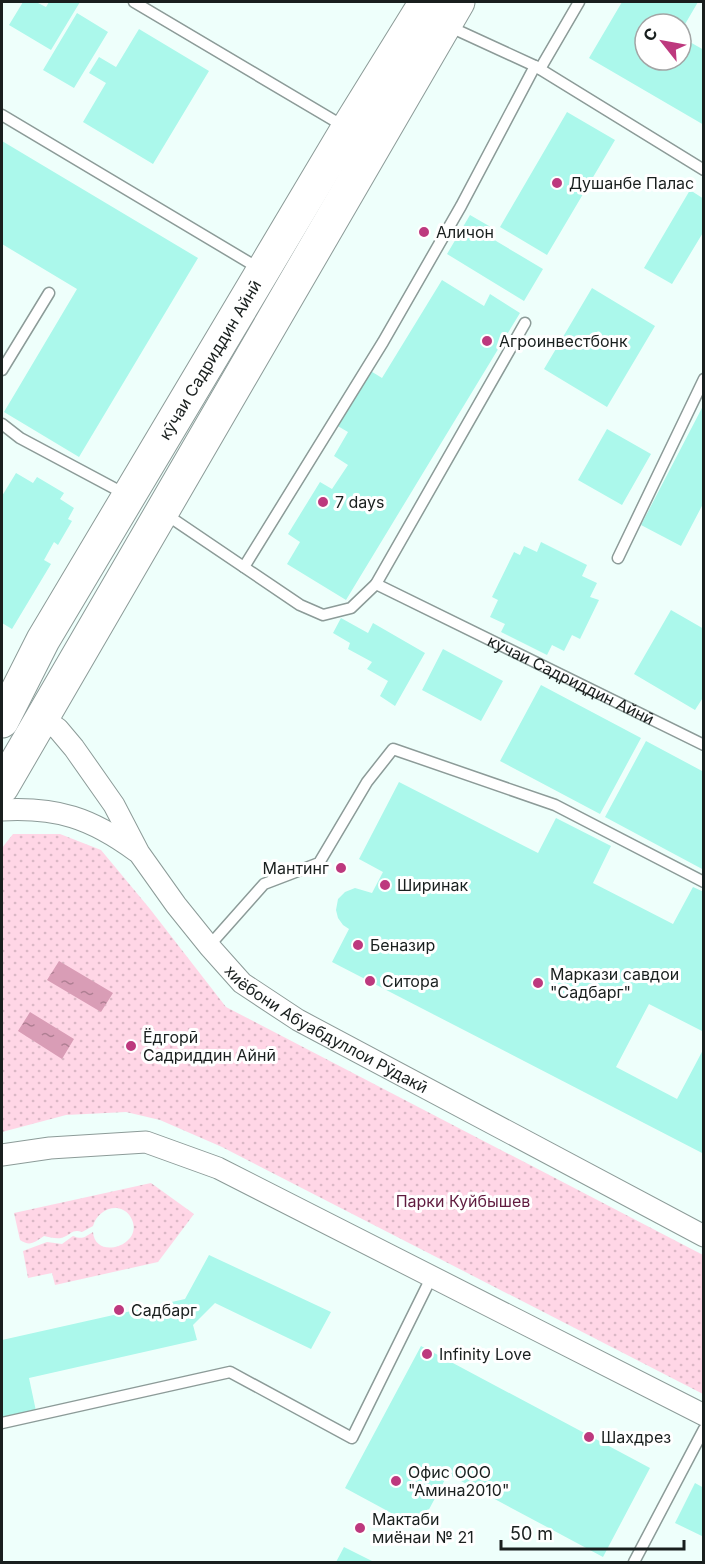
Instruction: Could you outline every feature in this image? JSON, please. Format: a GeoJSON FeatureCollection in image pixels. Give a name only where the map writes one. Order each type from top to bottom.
{"type":"FeatureCollection","features":[{"type":"Feature","properties":{"kind":"highway","name":"кӯчаи Садриддин Айнӣ"},"geometry":{"type":"LineString","coordinates":[[2,721],[43,640],[348,128],[442,9]]}},
{"type":"Feature","properties":{"kind":"highway","name":"кӯчаи Садриддин Айнӣ"},"geometry":{"type":"LineString","coordinates":[[2,787],[162,511],[442,9]]}},
{"type":"Feature","properties":{"kind":"street","name":"хиёбони Абуабдуллои Рӯдакӣ"},"geometry":{"type":"LineString","coordinates":[[42,718],[58,729],[81,757],[114,805],[139,853],[176,906],[242,983],[298,1020],[704,1236]]}},
{"type":"Feature","properties":{"kind":"street"},"geometry":{"type":"LineString","coordinates":[[2,810],[29,809],[65,814],[109,832],[139,853]]}},
{"type":"Feature","properties":{"kind":"street"},"geometry":{"type":"LineString","coordinates":[[2,1155],[50,1148],[146,1142],[227,1171],[704,1414]]}},
{"type":"Feature","properties":{"kind":"lane"},"geometry":{"type":"LineString","coordinates":[[134,2],[348,128]]}},
{"type":"Feature","properties":{"kind":"lane"},"geometry":{"type":"LineString","coordinates":[[244,567],[383,342],[538,68],[579,2]]}},
{"type":"Feature","properties":{"kind":"lane"},"geometry":{"type":"LineString","coordinates":[[442,9],[704,170]]}},
{"type":"Feature","properties":{"kind":"lane"},"geometry":{"type":"LineString","coordinates":[[2,115],[263,270]]}},
{"type":"Feature","properties":{"kind":"lane"},"geometry":{"type":"LineString","coordinates":[[2,370],[49,293]]}},
{"type":"Feature","properties":{"kind":"lane"},"geometry":{"type":"LineString","coordinates":[[162,511],[300,605],[323,615],[351,608],[376,584],[525,323]]}},
{"type":"Feature","properties":{"kind":"lane"},"geometry":{"type":"LineString","coordinates":[[618,558],[704,379]]}},
{"type":"Feature","properties":{"kind":"lane"},"geometry":{"type":"LineString","coordinates":[[2,424],[20,438],[128,496]]}},
{"type":"Feature","properties":{"kind":"lane","name":"кӯчаи Садриддин Айнӣ"},"geometry":{"type":"LineString","coordinates":[[376,584],[704,745]]}},
{"type":"Feature","properties":{"kind":"lane"},"geometry":{"type":"LineString","coordinates":[[209,946],[264,884],[319,863],[366,782],[393,749],[555,805],[704,882]]}},
{"type":"Feature","properties":{"kind":"lane"},"geometry":{"type":"LineString","coordinates":[[2,1423],[230,1372],[352,1438],[432,1276]]}},
{"type":"Feature","properties":{"kind":"lane"},"geometry":{"type":"LineString","coordinates":[[634,1563],[704,1430]]}},
{"type":"Feature","properties":{"kind":"green space","name":"Парки Куйбышев"},"geometry":{"type":"Polygon","coordinates":[[[13,834],[60,834],[101,850],[226,1007],[703,1255],[703,1394],[222,1147],[160,1120],[126,1112],[66,1115],[2,1132],[2,848],[13,834]]]}},
{"type":"Feature","properties":{"kind":"green space"},"geometry":{"type":"Polygon","coordinates":[[[151,1183],[194,1214],[158,1262],[55,1285],[52,1273],[28,1278],[23,1251],[47,1242],[62,1244],[73,1236],[79,1238],[93,1232],[96,1241],[102,1246],[110,1248],[119,1246],[132,1235],[134,1226],[125,1211],[115,1208],[104,1211],[93,1226],[82,1232],[74,1231],[59,1238],[44,1236],[32,1243],[27,1243],[20,1240],[14,1213],[151,1183]]]}},
{"type":"Feature","properties":{"kind":"water"},"geometry":{"type":"Polygon","coordinates":[[[59,961],[113,993],[101,1012],[47,980],[59,961]]]}},
{"type":"Feature","properties":{"kind":"water"},"geometry":{"type":"Polygon","coordinates":[[[30,1012],[74,1039],[62,1059],[18,1031],[30,1012]]]}},
{"type":"Feature","properties":{"kind":"building"},"geometry":{"type":"Polygon","coordinates":[[[23,2],[36,2],[46,7],[49,2],[80,2],[51,50],[9,25],[23,2]]]}},
{"type":"Feature","properties":{"kind":"building"},"geometry":{"type":"Polygon","coordinates":[[[622,2],[698,2],[692,12],[633,12],[633,72],[693,72],[693,44],[704,50],[704,125],[589,58],[622,2]]]}},
{"type":"Feature","properties":{"kind":"building"},"geometry":{"type":"Polygon","coordinates":[[[77,13],[108,32],[74,88],[43,70],[77,13]]]}},
{"type":"Feature","properties":{"kind":"building"},"geometry":{"type":"Polygon","coordinates":[[[139,29],[209,71],[153,164],[83,122],[106,83],[89,73],[99,57],[116,67],[139,29]]]}},
{"type":"Feature","properties":{"kind":"building","name":"Душанбе Палас"},"geometry":{"type":"Polygon","coordinates":[[[567,112],[615,140],[547,255],[500,227],[567,112]]]}},
{"type":"Feature","properties":{"kind":"building"},"geometry":{"type":"Polygon","coordinates":[[[2,141],[198,258],[79,457],[4,412],[77,289],[2,244],[2,141]]]}},
{"type":"Feature","properties":{"kind":"building"},"geometry":{"type":"Polygon","coordinates":[[[690,190],[704,199],[704,231],[672,284],[644,268],[690,190]]]}},
{"type":"Feature","properties":{"kind":"building"},"geometry":{"type":"Polygon","coordinates":[[[470,215],[496,230],[491,238],[543,269],[524,301],[447,254],[470,215]]]}},
{"type":"Feature","properties":{"kind":"building"},"geometry":{"type":"Polygon","coordinates":[[[442,280],[484,306],[490,294],[520,313],[346,600],[287,564],[300,542],[288,534],[320,482],[332,489],[348,465],[334,456],[348,432],[336,425],[369,370],[382,378],[442,280]]]}},
{"type":"Feature","properties":{"kind":"building"},"geometry":{"type":"Polygon","coordinates":[[[592,288],[655,326],[607,407],[544,369],[592,288]]]}},
{"type":"Feature","properties":{"kind":"building"},"geometry":{"type":"Polygon","coordinates":[[[704,404],[704,502],[681,546],[641,525],[704,404]]]}},
{"type":"Feature","properties":{"kind":"building"},"geometry":{"type":"Polygon","coordinates":[[[607,429],[651,454],[622,505],[578,480],[607,429]]]}},
{"type":"Feature","properties":{"kind":"building"},"geometry":{"type":"Polygon","coordinates":[[[16,473],[33,483],[37,477],[64,493],[60,499],[74,508],[68,519],[72,521],[58,545],[54,542],[44,560],[51,564],[12,629],[2,623],[2,496],[16,473]]]}},
{"type":"Feature","properties":{"kind":"building"},"geometry":{"type":"Polygon","coordinates":[[[541,542],[587,565],[582,576],[597,583],[590,597],[599,600],[580,639],[572,635],[564,651],[552,645],[547,655],[501,632],[505,624],[490,617],[498,600],[492,597],[514,552],[520,555],[524,546],[537,552],[541,542]]]}},
{"type":"Feature","properties":{"kind":"building"},"geometry":{"type":"Polygon","coordinates":[[[671,610],[704,629],[704,696],[695,710],[634,674],[671,610]]]}},
{"type":"Feature","properties":{"kind":"building"},"geometry":{"type":"Polygon","coordinates":[[[341,618],[368,633],[373,623],[425,653],[395,706],[380,696],[388,681],[367,669],[372,662],[348,649],[350,643],[333,633],[341,618]]]}},
{"type":"Feature","properties":{"kind":"building"},"geometry":{"type":"Polygon","coordinates":[[[443,649],[503,681],[481,721],[422,690],[443,649]]]}},
{"type":"Feature","properties":{"kind":"building"},"geometry":{"type":"Polygon","coordinates":[[[541,685],[641,738],[600,814],[500,761],[541,685]]]}},
{"type":"Feature","properties":{"kind":"building"},"geometry":{"type":"Polygon","coordinates":[[[646,741],[704,772],[704,870],[605,817],[646,741]]]}},
{"type":"Feature","properties":{"kind":"building","name":"Маркази савдои \"Садбарг\""},"geometry":{"type":"Polygon","coordinates":[[[399,782],[538,853],[556,818],[611,846],[593,883],[673,924],[693,887],[704,892],[704,1032],[649,1004],[616,1067],[677,1099],[704,1048],[704,1154],[332,962],[349,929],[338,918],[336,910],[338,899],[345,892],[355,888],[372,893],[383,872],[359,859],[399,782]]]}},
{"type":"Feature","properties":{"kind":"building"},"geometry":{"type":"Polygon","coordinates":[[[209,1255],[331,1312],[311,1349],[215,1303],[193,1325],[197,1340],[29,1378],[36,1411],[2,1418],[2,1340],[185,1299],[209,1255]]]}},
{"type":"Feature","properties":{"kind":"building"},"geometry":{"type":"Polygon","coordinates":[[[421,1346],[650,1468],[603,1557],[448,1474],[419,1528],[345,1488],[421,1346]]]}},
{"type":"Feature","properties":{"kind":"building"},"geometry":{"type":"Polygon","coordinates":[[[695,1483],[704,1488],[704,1537],[675,1523],[695,1483]]]}},
{"type":"Feature","properties":{"kind":"building"},"geometry":{"type":"Polygon","coordinates":[[[344,1547],[374,1562],[336,1562],[344,1547]]]}},
{"type":"Feature","properties":{"kind":"place","name":"Душанбе Палас"},"geometry":{"type":"Point","coordinates":[557,183]}},
{"type":"Feature","properties":{"kind":"place","name":"Аличон"},"geometry":{"type":"Point","coordinates":[424,232]}},
{"type":"Feature","properties":{"kind":"place","name":"Агроинвестбонк"},"geometry":{"type":"Point","coordinates":[487,341]}},
{"type":"Feature","properties":{"kind":"place","name":"7 days"},"geometry":{"type":"Point","coordinates":[323,502]}},
{"type":"Feature","properties":{"kind":"place","name":"Мантинг"},"geometry":{"type":"Point","coordinates":[341,868]}},
{"type":"Feature","properties":{"kind":"place","name":"Ширинак"},"geometry":{"type":"Point","coordinates":[385,885]}},
{"type":"Feature","properties":{"kind":"place","name":"Беназир"},"geometry":{"type":"Point","coordinates":[358,945]}},
{"type":"Feature","properties":{"kind":"place","name":"Ситора"},"geometry":{"type":"Point","coordinates":[370,981]}},
{"type":"Feature","properties":{"kind":"place","name":"Маркази савдои \"Садбарг\""},"geometry":{"type":"Point","coordinates":[538,983]}},
{"type":"Feature","properties":{"kind":"place","name":"Ёдгорӣ Садриддин Айнӣ"},"geometry":{"type":"Point","coordinates":[131,1046]}},
{"type":"Feature","properties":{"kind":"place","name":"Садбарг"},"geometry":{"type":"Point","coordinates":[119,1310]}},
{"type":"Feature","properties":{"kind":"place","name":"Infinity Love"},"geometry":{"type":"Point","coordinates":[427,1354]}},
{"type":"Feature","properties":{"kind":"place","name":"Шахдрез"},"geometry":{"type":"Point","coordinates":[589,1437]}},
{"type":"Feature","properties":{"kind":"place","name":"Офис ООО \"Амина2010\""},"geometry":{"type":"Point","coordinates":[396,1481]}},
{"type":"Feature","properties":{"kind":"place","name":"Мактаби миёнаи № 21"},"geometry":{"type":"Point","coordinates":[360,1528]}}]}
